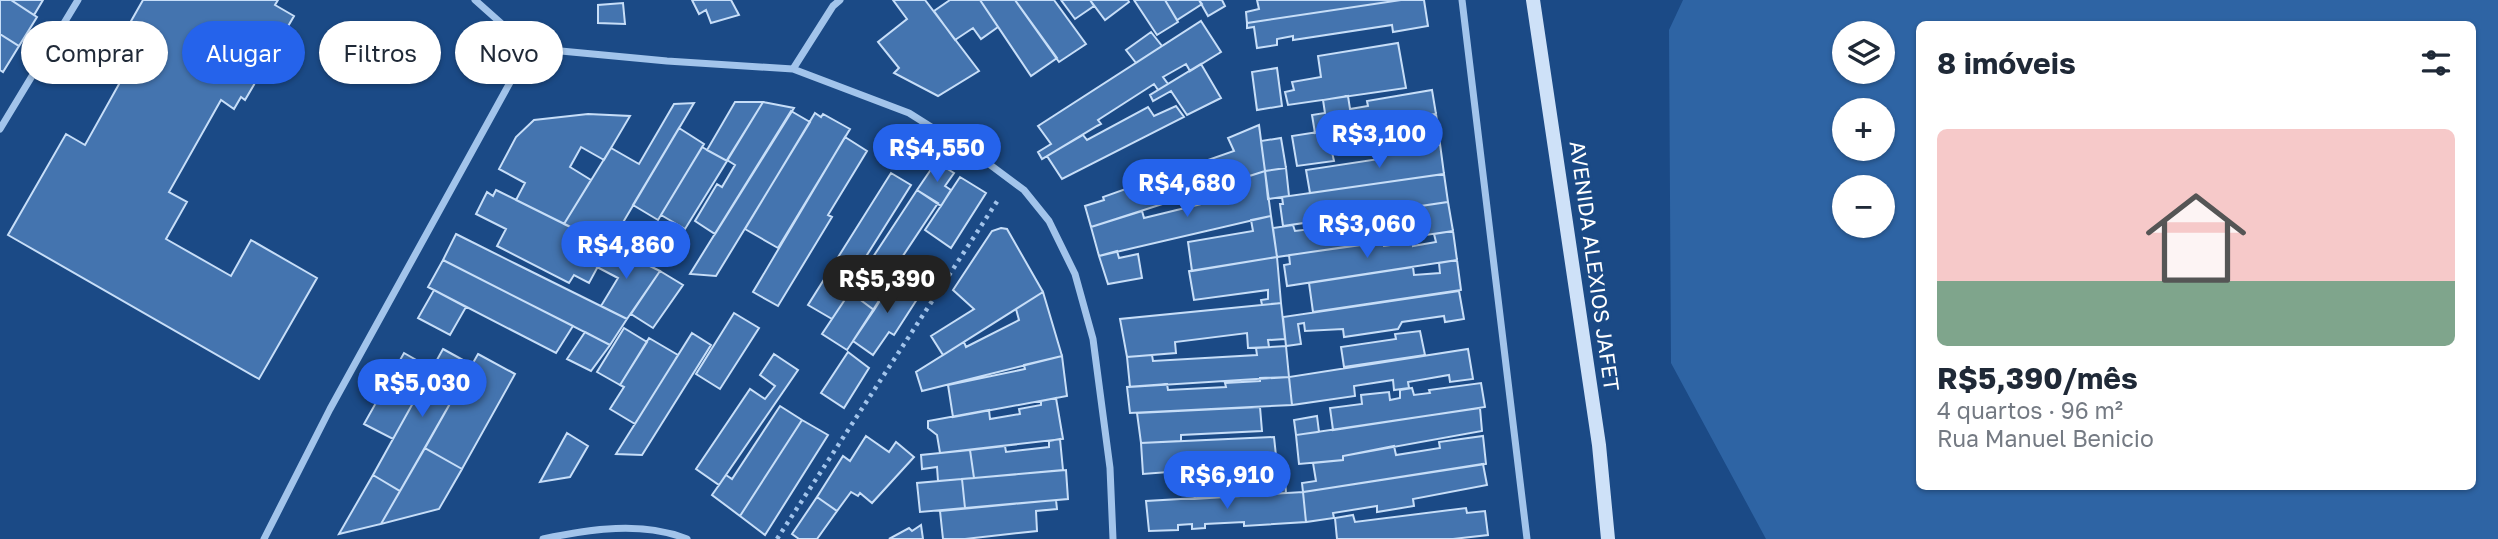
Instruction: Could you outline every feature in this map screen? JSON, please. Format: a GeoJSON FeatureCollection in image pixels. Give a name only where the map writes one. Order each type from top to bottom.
{"type":"FeatureCollection","features":[{"type":"Feature","properties":{"kind":"main road","name":"AVENIDA ALEXIOS JAFET"},"geometry":{"type":"LineString","coordinates":[[1533,0],[1599,445],[1608,539]]}},
{"type":"Feature","properties":{"kind":"street"},"geometry":{"type":"LineString","coordinates":[[0,129],[78,0]]}},
{"type":"Feature","properties":{"kind":"street"},"geometry":{"type":"LineString","coordinates":[[475,0],[499,21]]}},
{"type":"Feature","properties":{"kind":"street"},"geometry":{"type":"LineString","coordinates":[[793,69],[833,6],[840,0]]}},
{"type":"Feature","properties":{"kind":"street"},"geometry":{"type":"LineString","coordinates":[[1462,0],[1527,539]]}},
{"type":"Feature","properties":{"kind":"street"},"geometry":{"type":"LineString","coordinates":[[563,51],[793,69],[909,113],[985,161],[1024,190],[1049,221],[1074,274],[1089,326],[1101,382],[1110,468],[1113,539]]}},
{"type":"Feature","properties":{"kind":"street"},"geometry":{"type":"LineString","coordinates":[[264,539],[330,409],[509,84]]}},
{"type":"Feature","properties":{"kind":"street"},"geometry":{"type":"LineString","coordinates":[[543,539],[572,533],[639,528],[668,531],[687,539]]}},
{"type":"Feature","properties":{"kind":"path"},"geometry":{"type":"LineString","coordinates":[[777,539],[1011,180]]}},
{"type":"Feature","properties":{"kind":"shaded area"},"geometry":{"type":"Polygon","coordinates":[[[1683,0],[2498,0],[2498,539],[1766,539],[1671,363],[1669,30],[1683,0]]]}},
{"type":"Feature","properties":{"kind":"building"},"geometry":{"type":"Polygon","coordinates":[[[0,0],[11,0],[37,17],[35,21],[21,21],[19,46],[0,34],[0,0]]]}},
{"type":"Feature","properties":{"kind":"building"},"geometry":{"type":"Polygon","coordinates":[[[11,0],[43,0],[34,15],[11,0]]]}},
{"type":"Feature","properties":{"kind":"building"},"geometry":{"type":"Polygon","coordinates":[[[143,0],[278,0],[275,5],[294,16],[291,21],[182,21],[182,84],[254,84],[245,100],[241,97],[234,109],[221,100],[169,192],[187,202],[166,239],[231,276],[251,240],[317,278],[259,379],[8,235],[66,134],[85,145],[119,84],[168,84],[168,21],[131,21],[143,0]]]}},
{"type":"Feature","properties":{"kind":"building"},"geometry":{"type":"Polygon","coordinates":[[[692,0],[731,0],[739,15],[711,23],[706,10],[699,14],[692,0]]]}},
{"type":"Feature","properties":{"kind":"building"},"geometry":{"type":"Polygon","coordinates":[[[893,0],[925,0],[979,71],[938,96],[894,73],[899,68],[878,42],[907,19],[893,0]]]}},
{"type":"Feature","properties":{"kind":"building"},"geometry":{"type":"Polygon","coordinates":[[[950,0],[980,0],[998,27],[981,39],[973,28],[955,40],[934,11],[950,0]]]}},
{"type":"Feature","properties":{"kind":"building"},"geometry":{"type":"Polygon","coordinates":[[[980,0],[1015,0],[1057,58],[1031,76],[980,0]]]}},
{"type":"Feature","properties":{"kind":"building"},"geometry":{"type":"Polygon","coordinates":[[[1015,0],[1054,0],[1086,44],[1059,62],[1015,0]]]}},
{"type":"Feature","properties":{"kind":"building"},"geometry":{"type":"Polygon","coordinates":[[[1061,0],[1090,0],[1094,6],[1075,19],[1061,0]]]}},
{"type":"Feature","properties":{"kind":"building"},"geometry":{"type":"Polygon","coordinates":[[[1090,0],[1128,0],[1129,2],[1105,20],[1090,0]]]}},
{"type":"Feature","properties":{"kind":"building"},"geometry":{"type":"Polygon","coordinates":[[[1134,0],[1165,0],[1178,22],[1157,35],[1134,0]]]}},
{"type":"Feature","properties":{"kind":"building"},"geometry":{"type":"Polygon","coordinates":[[[1165,0],[1199,0],[1202,4],[1177,20],[1165,0]]]}},
{"type":"Feature","properties":{"kind":"building"},"geometry":{"type":"Polygon","coordinates":[[[1199,0],[1222,0],[1225,6],[1208,16],[1199,0]]]}},
{"type":"Feature","properties":{"kind":"building"},"geometry":{"type":"Polygon","coordinates":[[[1257,0],[1401,0],[1247,23],[1246,12],[1259,9],[1257,0]]]}},
{"type":"Feature","properties":{"kind":"building"},"geometry":{"type":"Polygon","coordinates":[[[1401,0],[1424,0],[1428,26],[1393,32],[1392,25],[1293,40],[1293,36],[1277,39],[1277,45],[1257,48],[1254,27],[1247,28],[1247,23],[1401,0]]]}},
{"type":"Feature","properties":{"kind":"building"},"geometry":{"type":"Polygon","coordinates":[[[623,3],[625,24],[598,23],[598,5],[623,3]]]}},
{"type":"Feature","properties":{"kind":"building"},"geometry":{"type":"Polygon","coordinates":[[[1201,21],[1221,52],[1190,71],[1186,64],[1163,77],[1168,84],[1158,90],[1154,84],[1098,120],[1101,124],[1042,159],[1038,152],[1051,144],[1038,126],[1201,21]]]}},
{"type":"Feature","properties":{"kind":"building"},"geometry":{"type":"Polygon","coordinates":[[[1151,32],[1162,46],[1136,63],[1126,50],[1151,32]]]}},
{"type":"Feature","properties":{"kind":"building"},"geometry":{"type":"Polygon","coordinates":[[[0,34],[19,46],[3,72],[0,70],[0,34]]]}},
{"type":"Feature","properties":{"kind":"building"},"geometry":{"type":"Polygon","coordinates":[[[1398,43],[1406,88],[1288,105],[1285,92],[1294,90],[1292,82],[1321,77],[1318,56],[1398,43]]]}},
{"type":"Feature","properties":{"kind":"building"},"geometry":{"type":"Polygon","coordinates":[[[1201,64],[1221,98],[1187,115],[1171,91],[1153,101],[1150,95],[1201,64]]]}},
{"type":"Feature","properties":{"kind":"building"},"geometry":{"type":"Polygon","coordinates":[[[1277,68],[1282,106],[1257,110],[1252,72],[1277,68]]]}},
{"type":"Feature","properties":{"kind":"building"},"geometry":{"type":"Polygon","coordinates":[[[1432,90],[1436,114],[1315,133],[1312,115],[1325,113],[1323,100],[1348,96],[1350,109],[1368,106],[1367,101],[1432,90]]]}},
{"type":"Feature","properties":{"kind":"building"},"geometry":{"type":"Polygon","coordinates":[[[735,102],[763,102],[727,161],[707,150],[735,102]]]}},
{"type":"Feature","properties":{"kind":"building"},"geometry":{"type":"Polygon","coordinates":[[[763,102],[794,108],[715,234],[695,221],[717,184],[722,187],[735,165],[727,160],[763,102]]]}},
{"type":"Feature","properties":{"kind":"building"},"geometry":{"type":"Polygon","coordinates":[[[694,103],[609,246],[564,224],[611,148],[639,164],[674,104],[694,103]]]}},
{"type":"Feature","properties":{"kind":"building"},"geometry":{"type":"Polygon","coordinates":[[[1176,106],[1184,117],[1062,179],[1047,156],[1083,135],[1087,140],[1148,107],[1154,116],[1176,106]]]}},
{"type":"Feature","properties":{"kind":"building"},"geometry":{"type":"Polygon","coordinates":[[[791,111],[810,122],[716,276],[690,274],[791,111]]]}},
{"type":"Feature","properties":{"kind":"building"},"geometry":{"type":"Polygon","coordinates":[[[815,113],[821,117],[823,114],[850,129],[778,248],[745,229],[815,113]]]}},
{"type":"Feature","properties":{"kind":"building"},"geometry":{"type":"Polygon","coordinates":[[[588,114],[630,116],[604,160],[581,147],[570,167],[591,180],[564,224],[516,200],[525,183],[499,169],[516,137],[534,120],[588,114]]]}},
{"type":"Feature","properties":{"kind":"building"},"geometry":{"type":"Polygon","coordinates":[[[1436,114],[1440,144],[1395,151],[1394,143],[1332,152],[1334,161],[1297,166],[1292,136],[1407,118],[1410,139],[1414,138],[1410,118],[1436,114]]]}},
{"type":"Feature","properties":{"kind":"building"},"geometry":{"type":"Polygon","coordinates":[[[1259,125],[1265,171],[1091,227],[1085,206],[1154,179],[1151,171],[1167,164],[1171,173],[1234,151],[1228,138],[1259,125]]]}},
{"type":"Feature","properties":{"kind":"building"},"geometry":{"type":"Polygon","coordinates":[[[679,128],[704,144],[658,220],[633,205],[679,128]]]}},
{"type":"Feature","properties":{"kind":"building"},"geometry":{"type":"Polygon","coordinates":[[[845,137],[867,151],[828,215],[832,217],[778,306],[753,292],[845,137]]]}},
{"type":"Feature","properties":{"kind":"building"},"geometry":{"type":"Polygon","coordinates":[[[1281,138],[1286,168],[1265,171],[1261,141],[1281,138]]]}},
{"type":"Feature","properties":{"kind":"building"},"geometry":{"type":"Polygon","coordinates":[[[1440,144],[1444,174],[1310,193],[1306,170],[1379,159],[1378,154],[1440,144]]]}},
{"type":"Feature","properties":{"kind":"building"},"geometry":{"type":"Polygon","coordinates":[[[702,147],[727,161],[685,229],[661,215],[702,147]]]}},
{"type":"Feature","properties":{"kind":"building"},"geometry":{"type":"Polygon","coordinates":[[[936,162],[954,173],[945,186],[951,190],[941,206],[917,190],[936,162]]]}},
{"type":"Feature","properties":{"kind":"building"},"geometry":{"type":"Polygon","coordinates":[[[1286,168],[1289,196],[1268,199],[1265,171],[1286,168]]]}},
{"type":"Feature","properties":{"kind":"building"},"geometry":{"type":"Polygon","coordinates":[[[1265,171],[1271,216],[1099,256],[1091,227],[1142,211],[1144,218],[1234,196],[1230,182],[1265,171]]]}},
{"type":"Feature","properties":{"kind":"building"},"geometry":{"type":"Polygon","coordinates":[[[891,173],[911,185],[855,274],[860,277],[832,319],[808,305],[891,173]]]}},
{"type":"Feature","properties":{"kind":"building"},"geometry":{"type":"Polygon","coordinates":[[[1444,174],[1448,202],[1283,226],[1280,204],[1283,204],[1282,197],[1444,174]]]}},
{"type":"Feature","properties":{"kind":"building"},"geometry":{"type":"Polygon","coordinates":[[[960,177],[986,193],[951,248],[925,230],[960,177]]]}},
{"type":"Feature","properties":{"kind":"building"},"geometry":{"type":"Polygon","coordinates":[[[496,190],[609,246],[589,283],[574,275],[569,283],[497,246],[506,229],[476,214],[487,192],[493,196],[496,190]]]}},
{"type":"Feature","properties":{"kind":"building"},"geometry":{"type":"Polygon","coordinates":[[[917,190],[938,203],[881,289],[886,291],[874,310],[850,292],[917,190]]]}},
{"type":"Feature","properties":{"kind":"building"},"geometry":{"type":"Polygon","coordinates":[[[1448,202],[1453,231],[1277,257],[1273,228],[1293,225],[1295,231],[1354,224],[1353,216],[1448,202]]]}},
{"type":"Feature","properties":{"kind":"building"},"geometry":{"type":"Polygon","coordinates":[[[1271,216],[1277,257],[1192,271],[1188,242],[1253,231],[1251,220],[1271,216]]]}},
{"type":"Feature","properties":{"kind":"building"},"geometry":{"type":"Polygon","coordinates":[[[1007,229],[1043,292],[943,355],[931,336],[974,309],[953,290],[992,231],[1007,229]]]}},
{"type":"Feature","properties":{"kind":"building"},"geometry":{"type":"Polygon","coordinates":[[[1453,231],[1457,260],[1287,286],[1284,265],[1290,264],[1289,255],[1383,242],[1384,246],[1413,242],[1413,246],[1436,242],[1434,234],[1453,231]]]}},
{"type":"Feature","properties":{"kind":"building"},"geometry":{"type":"Polygon","coordinates":[[[456,234],[627,319],[610,345],[443,260],[456,234]]]}},
{"type":"Feature","properties":{"kind":"building"},"geometry":{"type":"Polygon","coordinates":[[[609,246],[660,271],[627,319],[601,306],[618,278],[597,267],[609,246]]]}},
{"type":"Feature","properties":{"kind":"building"},"geometry":{"type":"Polygon","coordinates":[[[1117,251],[1119,258],[1138,254],[1142,278],[1108,284],[1099,256],[1117,251]]]}},
{"type":"Feature","properties":{"kind":"building"},"geometry":{"type":"Polygon","coordinates":[[[1277,257],[1281,303],[1262,305],[1261,300],[1268,299],[1268,290],[1194,300],[1189,271],[1277,257]]]}},
{"type":"Feature","properties":{"kind":"building"},"geometry":{"type":"Polygon","coordinates":[[[443,260],[573,326],[556,353],[428,287],[443,260]]]}},
{"type":"Feature","properties":{"kind":"building"},"geometry":{"type":"Polygon","coordinates":[[[1457,260],[1461,290],[1313,312],[1309,283],[1413,267],[1414,275],[1440,273],[1439,263],[1457,260]]]}},
{"type":"Feature","properties":{"kind":"building"},"geometry":{"type":"Polygon","coordinates":[[[660,271],[683,285],[653,328],[631,314],[660,271]]]}},
{"type":"Feature","properties":{"kind":"building"},"geometry":{"type":"Polygon","coordinates":[[[895,276],[921,293],[894,335],[889,332],[873,355],[853,341],[895,276]]]}},
{"type":"Feature","properties":{"kind":"building"},"geometry":{"type":"Polygon","coordinates":[[[434,290],[466,307],[450,335],[418,318],[434,290]]]}},
{"type":"Feature","properties":{"kind":"building"},"geometry":{"type":"Polygon","coordinates":[[[1459,291],[1464,319],[1445,322],[1444,316],[1402,322],[1398,329],[1344,337],[1343,329],[1305,331],[1304,323],[1298,324],[1301,344],[1286,346],[1283,317],[1459,291]]]}},
{"type":"Feature","properties":{"kind":"building"},"geometry":{"type":"Polygon","coordinates":[[[850,292],[874,310],[847,350],[822,334],[850,292]]]}},
{"type":"Feature","properties":{"kind":"building"},"geometry":{"type":"Polygon","coordinates":[[[1043,292],[1062,356],[922,391],[916,372],[964,342],[966,347],[1019,320],[1016,309],[1043,292]]]}},
{"type":"Feature","properties":{"kind":"building"},"geometry":{"type":"Polygon","coordinates":[[[1281,303],[1285,339],[1268,340],[1269,347],[1248,348],[1247,333],[1175,342],[1176,353],[1127,357],[1120,319],[1281,303]]]}},
{"type":"Feature","properties":{"kind":"building"},"geometry":{"type":"Polygon","coordinates":[[[734,313],[759,328],[720,389],[696,374],[734,313]]]}},
{"type":"Feature","properties":{"kind":"building"},"geometry":{"type":"Polygon","coordinates":[[[624,328],[647,342],[620,385],[597,372],[624,328]]]}},
{"type":"Feature","properties":{"kind":"building"},"geometry":{"type":"Polygon","coordinates":[[[1420,331],[1425,355],[1344,367],[1341,347],[1396,339],[1395,334],[1420,331]]]}},
{"type":"Feature","properties":{"kind":"building"},"geometry":{"type":"Polygon","coordinates":[[[585,332],[610,345],[591,371],[567,359],[585,332]]]}},
{"type":"Feature","properties":{"kind":"building"},"geometry":{"type":"Polygon","coordinates":[[[692,333],[711,345],[642,455],[616,454],[692,333]]]}},
{"type":"Feature","properties":{"kind":"building"},"geometry":{"type":"Polygon","coordinates":[[[649,338],[678,355],[635,424],[610,409],[624,387],[620,385],[649,338]]]}},
{"type":"Feature","properties":{"kind":"building"},"geometry":{"type":"Polygon","coordinates":[[[1286,346],[1289,377],[1130,387],[1127,357],[1152,355],[1153,361],[1257,355],[1256,348],[1286,346]]]}},
{"type":"Feature","properties":{"kind":"building"},"geometry":{"type":"Polygon","coordinates":[[[443,349],[472,365],[400,491],[373,475],[443,349]]]}},
{"type":"Feature","properties":{"kind":"building"},"geometry":{"type":"Polygon","coordinates":[[[1468,349],[1473,379],[1450,382],[1449,375],[1408,382],[1409,388],[1394,390],[1393,380],[1354,386],[1355,396],[1292,405],[1289,377],[1468,349]]]}},
{"type":"Feature","properties":{"kind":"building"},"geometry":{"type":"Polygon","coordinates":[[[848,352],[869,368],[844,408],[821,393],[848,352]]]}},
{"type":"Feature","properties":{"kind":"building"},"geometry":{"type":"Polygon","coordinates":[[[404,353],[432,369],[393,439],[364,424],[404,353]]]}},
{"type":"Feature","properties":{"kind":"building"},"geometry":{"type":"Polygon","coordinates":[[[478,354],[515,374],[462,469],[425,448],[478,354]]]}},
{"type":"Feature","properties":{"kind":"building"},"geometry":{"type":"Polygon","coordinates":[[[774,354],[798,370],[719,485],[696,469],[750,389],[765,399],[775,386],[760,375],[774,354]]]}},
{"type":"Feature","properties":{"kind":"building"},"geometry":{"type":"Polygon","coordinates":[[[1062,356],[1067,396],[953,417],[948,385],[1025,369],[1024,365],[1062,356]]]}},
{"type":"Feature","properties":{"kind":"building"},"geometry":{"type":"Polygon","coordinates":[[[1289,377],[1292,405],[1130,413],[1127,387],[1167,384],[1168,390],[1226,387],[1225,383],[1289,377]]]}},
{"type":"Feature","properties":{"kind":"building"},"geometry":{"type":"Polygon","coordinates":[[[1481,383],[1485,407],[1333,430],[1330,408],[1362,404],[1361,395],[1389,392],[1390,400],[1400,398],[1400,390],[1412,388],[1414,395],[1430,393],[1429,390],[1481,383]]]}},
{"type":"Feature","properties":{"kind":"building"},"geometry":{"type":"Polygon","coordinates":[[[1056,398],[1063,439],[940,453],[937,435],[928,428],[928,421],[989,410],[990,419],[1020,414],[1019,409],[1041,405],[1041,401],[1056,398]]]}},
{"type":"Feature","properties":{"kind":"building"},"geometry":{"type":"Polygon","coordinates":[[[780,406],[802,420],[740,516],[712,495],[726,475],[732,479],[780,406]]]}},
{"type":"Feature","properties":{"kind":"building"},"geometry":{"type":"Polygon","coordinates":[[[1260,407],[1262,431],[1181,435],[1181,441],[1141,443],[1137,413],[1260,407]]]}},
{"type":"Feature","properties":{"kind":"building"},"geometry":{"type":"Polygon","coordinates":[[[1480,408],[1482,431],[1343,456],[1343,460],[1299,464],[1296,435],[1480,408]]]}},
{"type":"Feature","properties":{"kind":"building"},"geometry":{"type":"Polygon","coordinates":[[[1317,416],[1319,432],[1296,435],[1294,420],[1317,416]]]}},
{"type":"Feature","properties":{"kind":"building"},"geometry":{"type":"Polygon","coordinates":[[[802,420],[828,435],[765,535],[740,516],[802,420]]]}},
{"type":"Feature","properties":{"kind":"building"},"geometry":{"type":"Polygon","coordinates":[[[567,433],[588,446],[570,477],[540,482],[567,433]]]}},
{"type":"Feature","properties":{"kind":"building"},"geometry":{"type":"Polygon","coordinates":[[[866,436],[889,452],[896,442],[914,457],[872,503],[860,493],[858,496],[851,492],[837,511],[817,497],[843,456],[850,461],[866,436]]]}},
{"type":"Feature","properties":{"kind":"building"},"geometry":{"type":"Polygon","coordinates":[[[1483,436],[1486,464],[1303,492],[1302,483],[1316,481],[1313,463],[1343,460],[1343,456],[1394,446],[1396,455],[1440,448],[1439,442],[1483,436]]]}},
{"type":"Feature","properties":{"kind":"building"},"geometry":{"type":"Polygon","coordinates":[[[1274,437],[1277,465],[1243,468],[1243,462],[1195,465],[1195,470],[1143,474],[1141,443],[1274,437]]]}},
{"type":"Feature","properties":{"kind":"building"},"geometry":{"type":"Polygon","coordinates":[[[1060,439],[1063,470],[974,478],[970,450],[1005,446],[1006,452],[1049,447],[1049,441],[1060,439]]]}},
{"type":"Feature","properties":{"kind":"building"},"geometry":{"type":"Polygon","coordinates":[[[425,448],[462,469],[439,509],[381,524],[425,448]]]}},
{"type":"Feature","properties":{"kind":"building"},"geometry":{"type":"Polygon","coordinates":[[[970,450],[974,478],[938,481],[937,467],[922,469],[921,455],[970,450]]]}},
{"type":"Feature","properties":{"kind":"building"},"geometry":{"type":"Polygon","coordinates":[[[1483,464],[1487,485],[1413,499],[1414,506],[1377,512],[1377,506],[1333,513],[1334,518],[1306,522],[1303,492],[1483,464]]]}},
{"type":"Feature","properties":{"kind":"building"},"geometry":{"type":"Polygon","coordinates":[[[1066,470],[1068,499],[965,508],[962,479],[1066,470]]]}},
{"type":"Feature","properties":{"kind":"building"},"geometry":{"type":"Polygon","coordinates":[[[1269,471],[1270,481],[1285,480],[1286,493],[1195,499],[1194,479],[1214,478],[1214,474],[1269,471]]]}},
{"type":"Feature","properties":{"kind":"building"},"geometry":{"type":"Polygon","coordinates":[[[373,475],[400,491],[381,524],[339,534],[373,475]]]}},
{"type":"Feature","properties":{"kind":"building"},"geometry":{"type":"Polygon","coordinates":[[[962,479],[965,508],[920,512],[917,483],[962,479]]]}},
{"type":"Feature","properties":{"kind":"building"},"geometry":{"type":"Polygon","coordinates":[[[1303,492],[1306,522],[1244,526],[1244,522],[1205,524],[1205,528],[1192,529],[1192,524],[1178,525],[1178,530],[1149,531],[1146,501],[1303,492]]]}},
{"type":"Feature","properties":{"kind":"building"},"geometry":{"type":"Polygon","coordinates":[[[817,497],[837,511],[817,539],[799,539],[792,534],[817,497]]]}},
{"type":"Feature","properties":{"kind":"building"},"geometry":{"type":"Polygon","coordinates":[[[1056,500],[1057,509],[1036,511],[1037,531],[943,539],[940,511],[1056,500]]]}},
{"type":"Feature","properties":{"kind":"building"},"geometry":{"type":"Polygon","coordinates":[[[1466,508],[1467,513],[1485,511],[1488,535],[1453,539],[1337,539],[1335,518],[1353,515],[1355,522],[1466,508]]]}},
{"type":"Feature","properties":{"kind":"building"},"geometry":{"type":"Polygon","coordinates":[[[921,525],[923,539],[889,539],[909,528],[912,531],[921,525]]]}}]}
